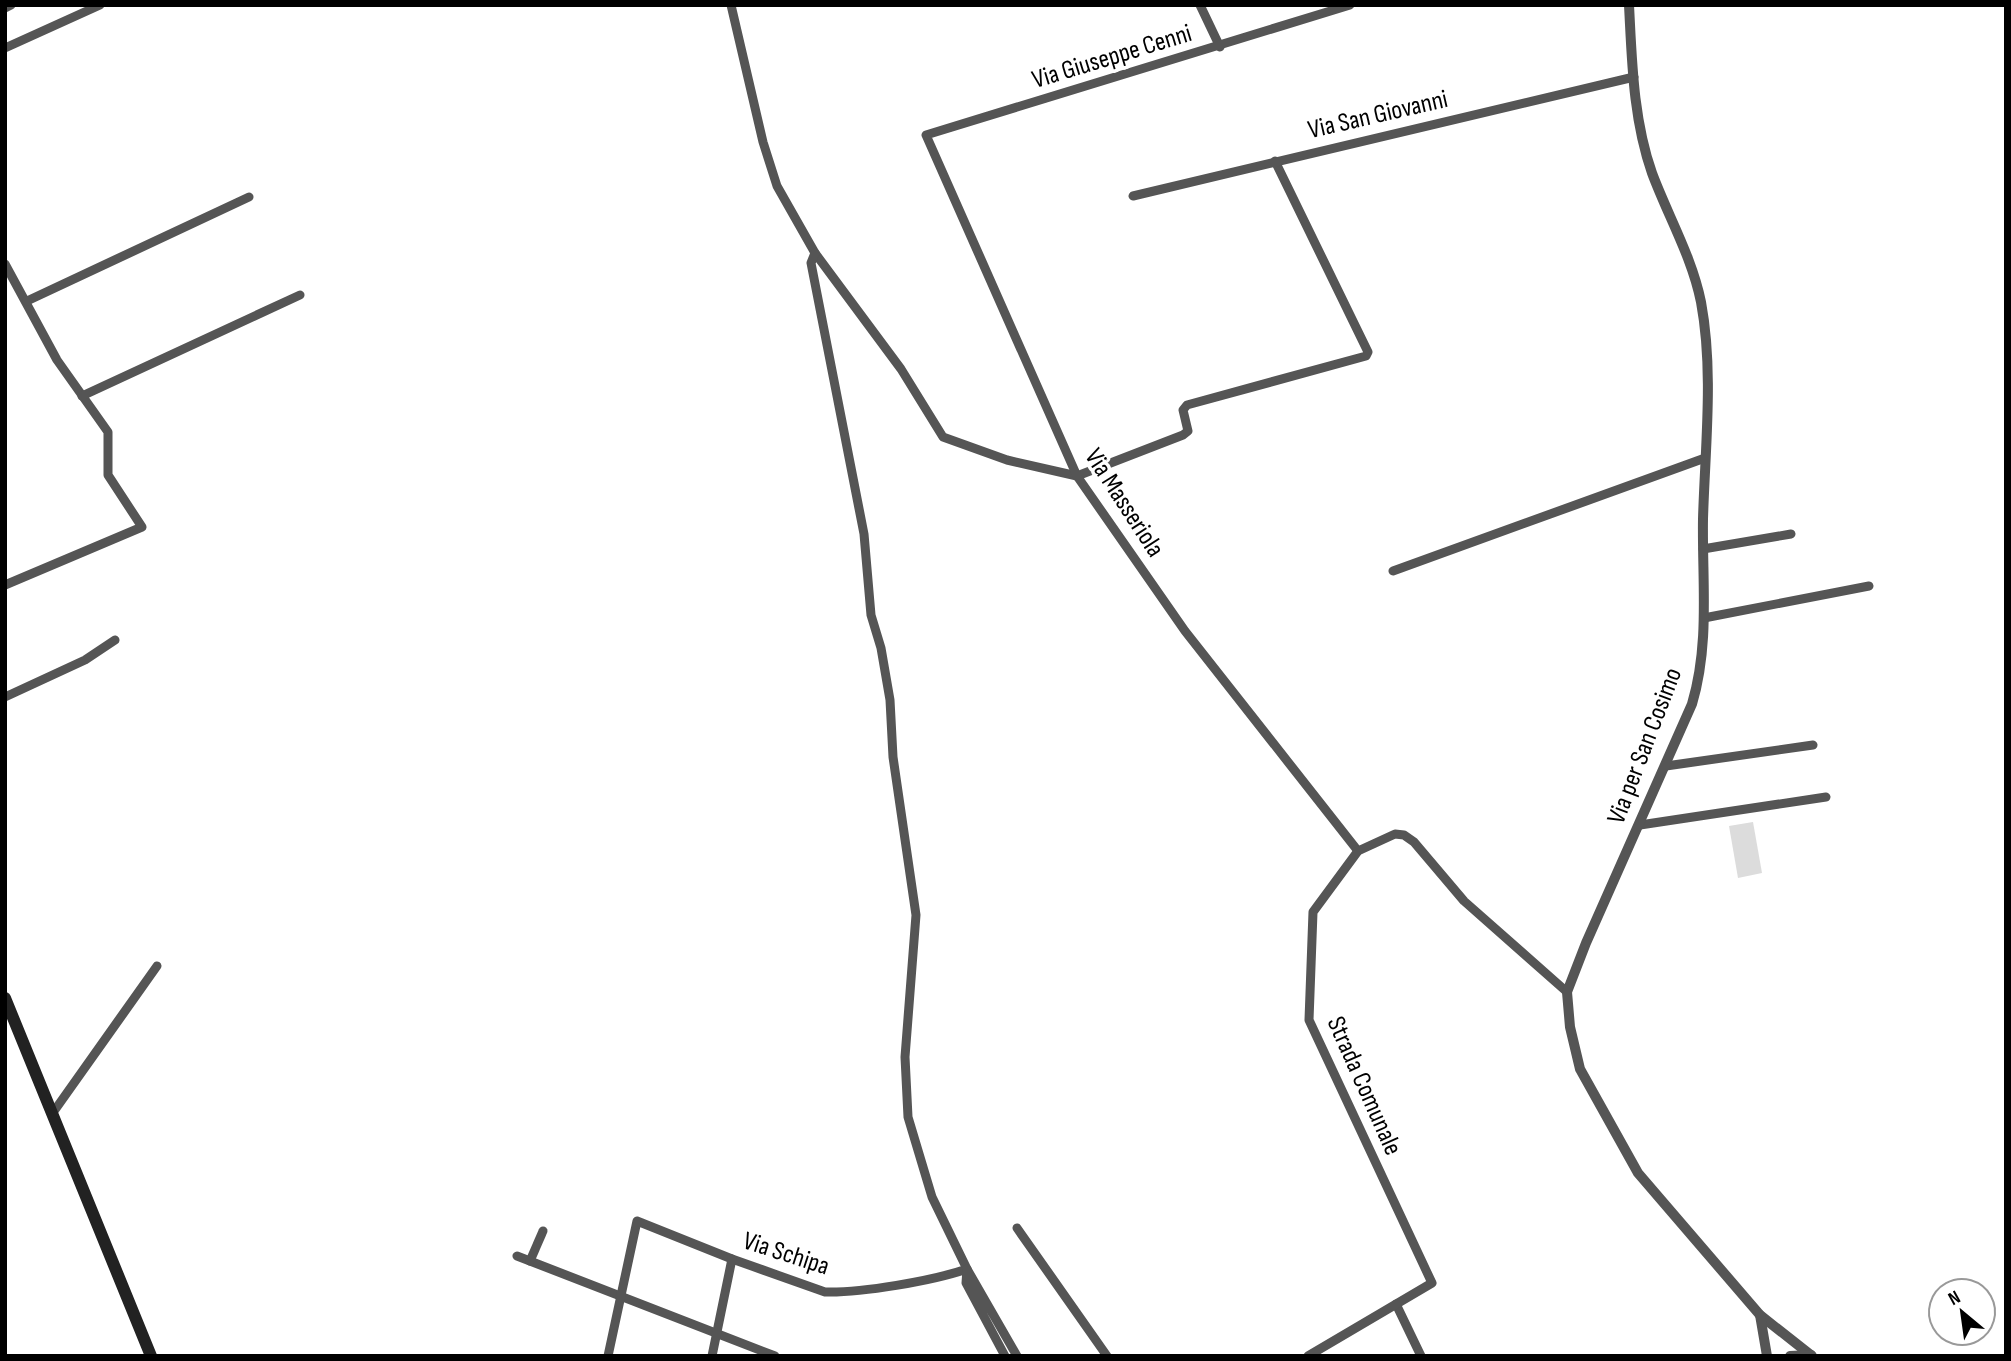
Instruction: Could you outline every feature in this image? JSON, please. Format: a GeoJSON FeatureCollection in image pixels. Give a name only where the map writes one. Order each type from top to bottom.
{"type":"FeatureCollection","features":[{"type":"Feature","properties":{"kind":"main road"},"geometry":{"type":"LineString","coordinates":[[5,998],[150,1356]]}},
{"type":"Feature","properties":{"kind":"street"},"geometry":{"type":"LineString","coordinates":[[5,8],[11,5]]}},
{"type":"Feature","properties":{"kind":"street"},"geometry":{"type":"LineString","coordinates":[[5,48],[100,5]]}},
{"type":"Feature","properties":{"kind":"street"},"geometry":{"type":"LineString","coordinates":[[731,5],[771,166],[789,209],[815,253],[901,369],[943,437],[1007,460],[1077,476],[1183,435],[1188,431],[1183,410],[1187,405],[1366,356],[1368,352],[1275,160]]}},
{"type":"Feature","properties":{"kind":"street"},"geometry":{"type":"LineString","coordinates":[[1200,5],[1220,47]]}},
{"type":"Feature","properties":{"kind":"street","name":"Via Giuseppe Cenni"},"geometry":{"type":"LineString","coordinates":[[926,135],[1350,5]]}},
{"type":"Feature","properties":{"kind":"street","name":"Via per San Cosimo"},"geometry":{"type":"LineString","coordinates":[[1629,5],[1638,121],[1651,171],[1692,265],[1701,302],[1706,349],[1707,422],[1704,618],[1696,688],[1666,766],[1586,943],[1567,992],[1570,1027],[1580,1069],[1638,1173],[1760,1315],[1811,1355]]}},
{"type":"Feature","properties":{"kind":"street","name":"Via San Giovanni"},"geometry":{"type":"LineString","coordinates":[[1133,196],[1275,160],[1634,77]]}},
{"type":"Feature","properties":{"kind":"street","name":"Via Masseriola"},"geometry":{"type":"LineString","coordinates":[[926,135],[1077,476],[1185,631],[1358,851]]}},
{"type":"Feature","properties":{"kind":"street"},"geometry":{"type":"LineString","coordinates":[[27,301],[249,197]]}},
{"type":"Feature","properties":{"kind":"street"},"geometry":{"type":"LineString","coordinates":[[815,253],[811,263],[864,534],[871,615],[881,648],[890,700],[893,757],[916,915],[905,1057],[908,1118],[932,1197],[967,1269],[1017,1356]]}},
{"type":"Feature","properties":{"kind":"street"},"geometry":{"type":"LineString","coordinates":[[5,264],[57,360],[108,432],[108,475],[142,527],[5,585]]}},
{"type":"Feature","properties":{"kind":"street"},"geometry":{"type":"LineString","coordinates":[[82,396],[300,295]]}},
{"type":"Feature","properties":{"kind":"street"},"geometry":{"type":"LineString","coordinates":[[1393,571],[1705,458]]}},
{"type":"Feature","properties":{"kind":"street"},"geometry":{"type":"LineString","coordinates":[[1703,549],[1791,534]]}},
{"type":"Feature","properties":{"kind":"street"},"geometry":{"type":"LineString","coordinates":[[1704,618],[1869,586]]}},
{"type":"Feature","properties":{"kind":"street"},"geometry":{"type":"LineString","coordinates":[[5,697],[85,660],[115,640]]}},
{"type":"Feature","properties":{"kind":"street"},"geometry":{"type":"LineString","coordinates":[[1666,766],[1813,745]]}},
{"type":"Feature","properties":{"kind":"street"},"geometry":{"type":"LineString","coordinates":[[1640,825],[1826,797]]}},
{"type":"Feature","properties":{"kind":"street","name":"Strada Comunale"},"geometry":{"type":"LineString","coordinates":[[1396,1304],[1432,1283],[1310,1020],[1311,916],[1358,851],[1395,834],[1404,835],[1414,842],[1464,901],[1567,992]]}},
{"type":"Feature","properties":{"kind":"street"},"geometry":{"type":"LineString","coordinates":[[52,1114],[157,966]]}},
{"type":"Feature","properties":{"kind":"street","name":"Via Schipa"},"geometry":{"type":"LineString","coordinates":[[622,1296],[637,1221],[825,1292],[892,1284],[967,1269]]}},
{"type":"Feature","properties":{"kind":"street"},"geometry":{"type":"LineString","coordinates":[[1017,1228],[1107,1356]]}},
{"type":"Feature","properties":{"kind":"street"},"geometry":{"type":"LineString","coordinates":[[530,1261],[543,1231]]}},
{"type":"Feature","properties":{"kind":"street"},"geometry":{"type":"LineString","coordinates":[[517,1256],[775,1356]]}},
{"type":"Feature","properties":{"kind":"street"},"geometry":{"type":"LineString","coordinates":[[712,1356],[732,1259]]}},
{"type":"Feature","properties":{"kind":"street"},"geometry":{"type":"LineString","coordinates":[[967,1269],[966,1283],[1005,1356]]}},
{"type":"Feature","properties":{"kind":"street"},"geometry":{"type":"LineString","coordinates":[[608,1356],[622,1296]]}},
{"type":"Feature","properties":{"kind":"street"},"geometry":{"type":"LineString","coordinates":[[1308,1356],[1396,1304],[1421,1356]]}},
{"type":"Feature","properties":{"kind":"street"},"geometry":{"type":"LineString","coordinates":[[1760,1315],[1767,1356]]}},
{"type":"Feature","properties":{"kind":"street"},"geometry":{"type":"LineString","coordinates":[[1790,1356],[1811,1355]]}},
{"type":"Feature","properties":{"kind":"shaded area"},"geometry":{"type":"Polygon","coordinates":[[[1753,822],[1762,873],[1738,878],[1729,826],[1753,822]]]}}]}
